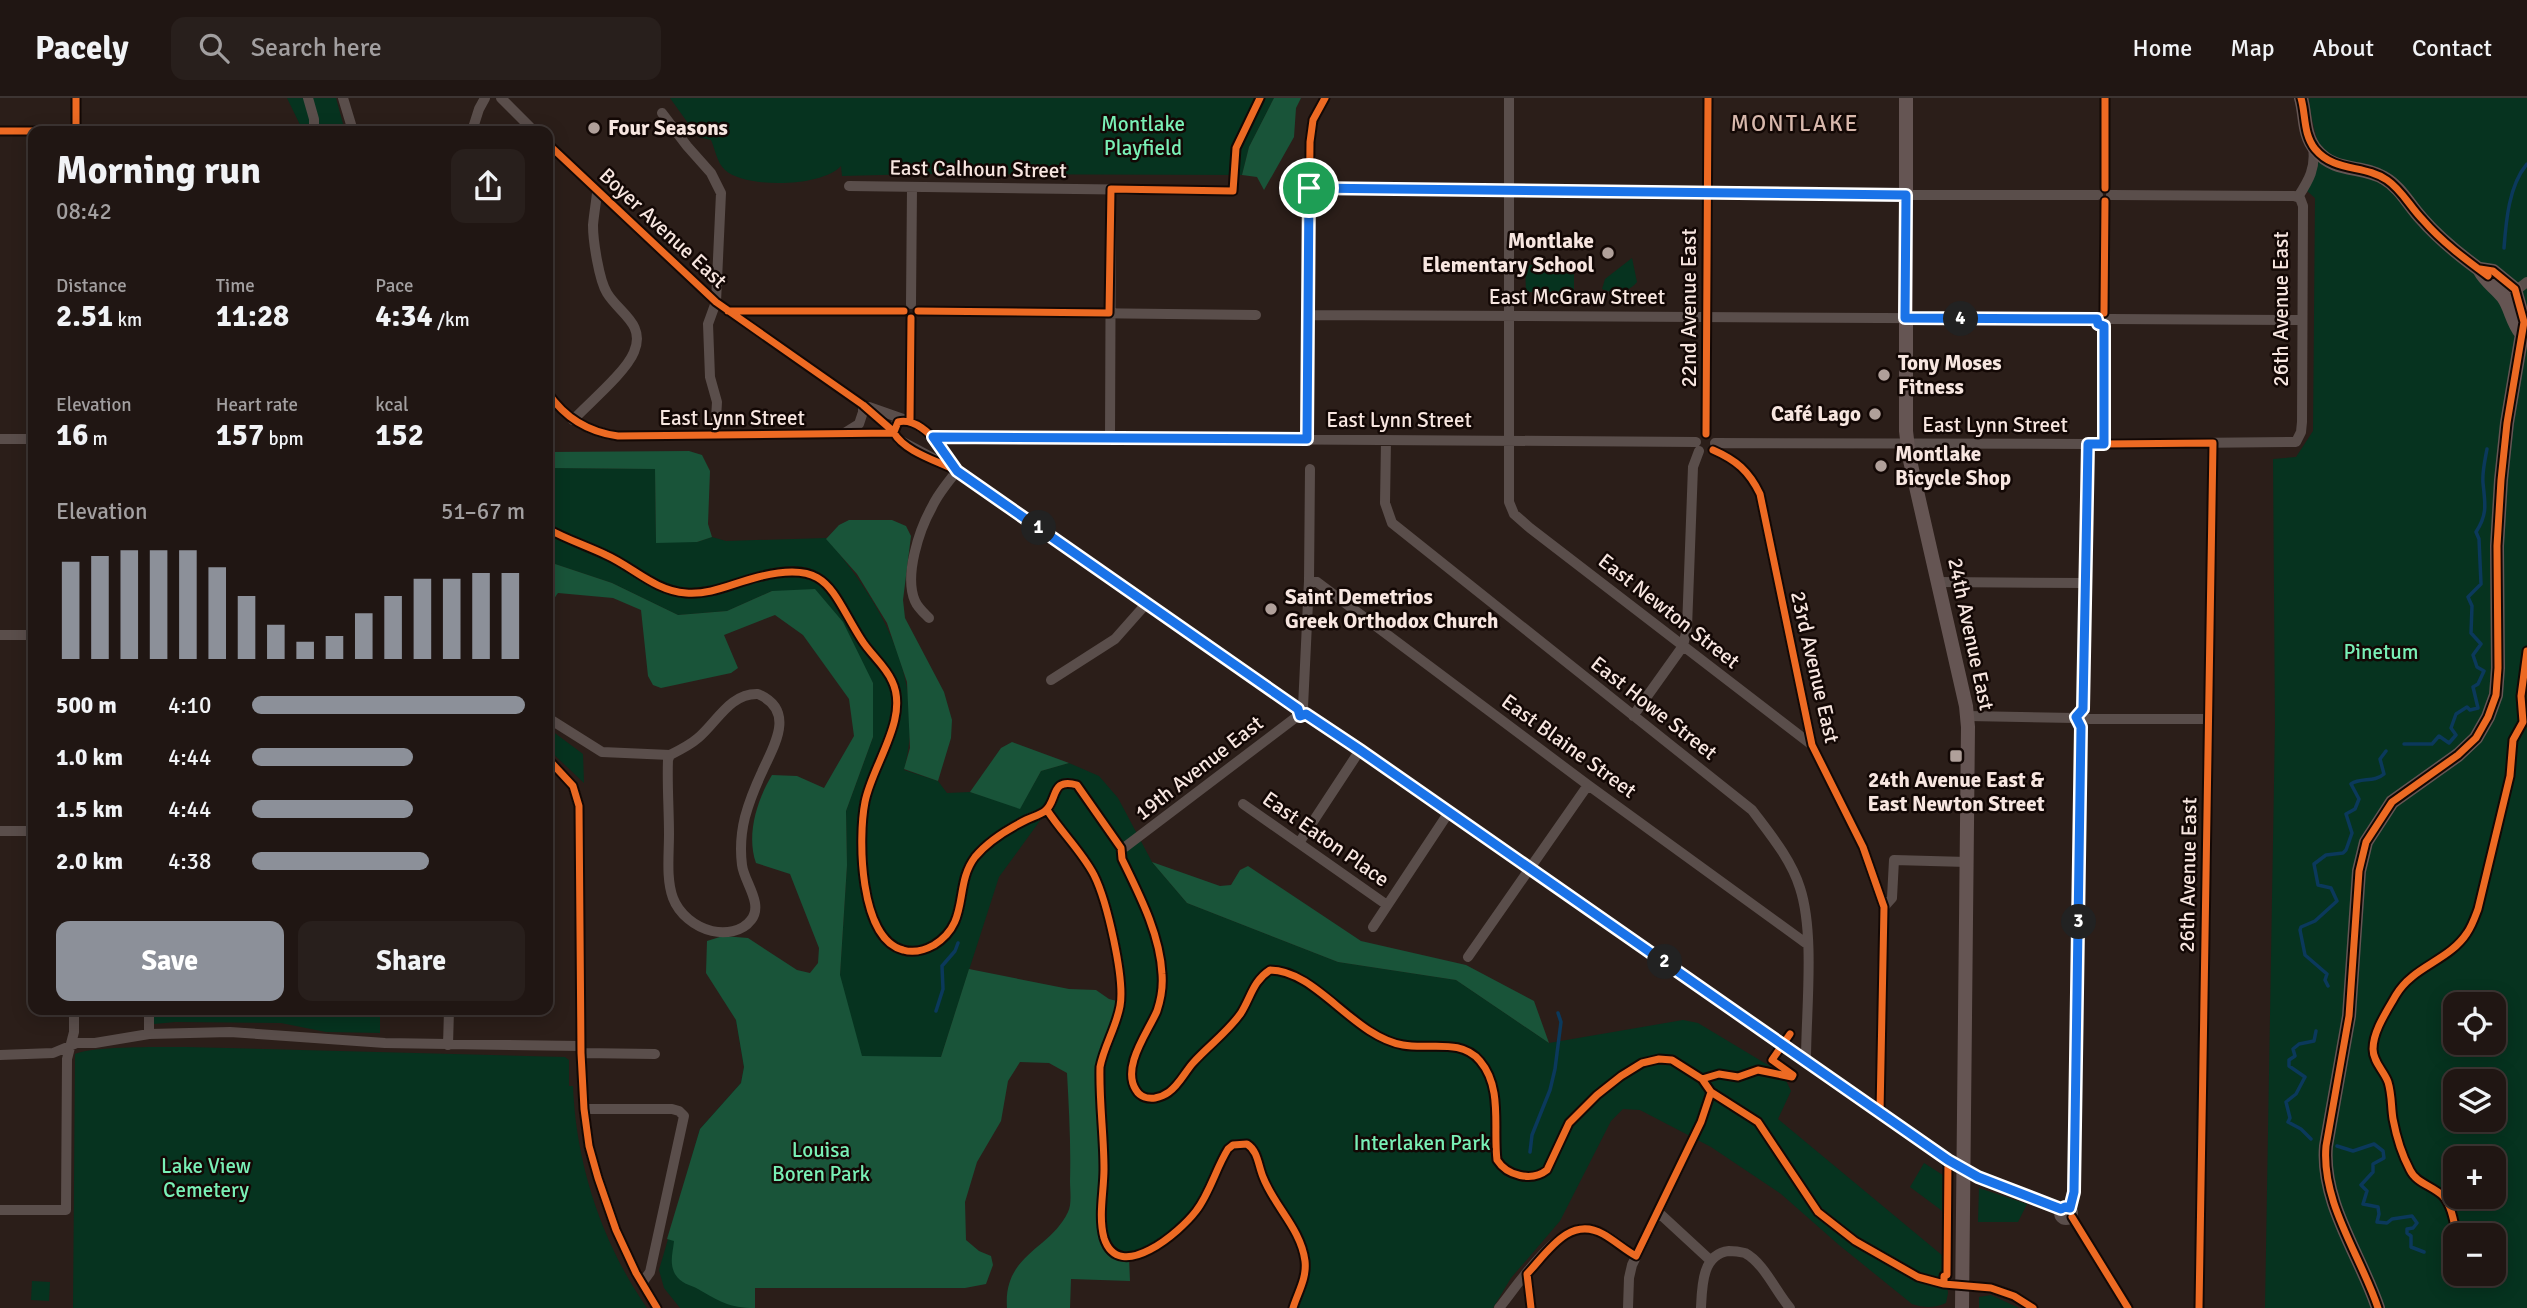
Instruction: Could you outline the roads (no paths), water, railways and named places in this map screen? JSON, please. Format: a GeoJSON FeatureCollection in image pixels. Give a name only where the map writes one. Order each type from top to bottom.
{"type":"FeatureCollection","features":[{"type":"Feature","properties":{"kind":"main road","name":"24th Avenue East"},"geometry":{"type":"LineString","coordinates":[[1906,98],[1907,443],[1968,716],[1962,1308]]}},
{"type":"Feature","properties":{"kind":"main road"},"geometry":{"type":"LineString","coordinates":[[2302,100],[2304,121],[2313,147],[2337,166],[2368,172],[2391,183],[2449,247],[2480,270],[2493,271],[2517,293],[2525,322],[2507,423],[2501,480],[2497,546],[2498,668],[2493,706],[2483,728],[2468,747],[2402,794],[2384,811],[2366,842],[2359,871],[2353,988],[2325,1164],[2329,1186],[2340,1216],[2378,1308]]}},
{"type":"Feature","properties":{"kind":"street"},"geometry":{"type":"LineString","coordinates":[[76,98],[76,126]]}},
{"type":"Feature","properties":{"kind":"street"},"geometry":{"type":"LineString","coordinates":[[308,98],[314,126]]}},
{"type":"Feature","properties":{"kind":"street"},"geometry":{"type":"LineString","coordinates":[[342,98],[351,126]]}},
{"type":"Feature","properties":{"kind":"street"},"geometry":{"type":"LineString","coordinates":[[474,126],[485,98]]}},
{"type":"Feature","properties":{"kind":"street"},"geometry":{"type":"LineString","coordinates":[[500,98],[529,126]]}},
{"type":"Feature","properties":{"kind":"street"},"geometry":{"type":"LineString","coordinates":[[1307,439],[1310,142],[1313,120],[1325,98]]}},
{"type":"Feature","properties":{"kind":"street"},"geometry":{"type":"LineString","coordinates":[[1508,98],[1508,440]]}},
{"type":"Feature","properties":{"kind":"street","name":"22nd Avenue East"},"geometry":{"type":"LineString","coordinates":[[1706,434],[1708,98]]}},
{"type":"Feature","properties":{"kind":"street"},"geometry":{"type":"LineString","coordinates":[[2104,444],[2105,98]]}},
{"type":"Feature","properties":{"kind":"street"},"geometry":{"type":"LineString","coordinates":[[662,113],[711,173],[721,193],[716,302],[708,324],[710,377],[717,402],[715,435]]}},
{"type":"Feature","properties":{"kind":"street"},"geometry":{"type":"LineString","coordinates":[[0,131],[28,131]]}},
{"type":"Feature","properties":{"kind":"street"},"geometry":{"type":"LineString","coordinates":[[1309,188],[2296,197],[2313,171],[2313,147]]}},
{"type":"Feature","properties":{"kind":"street","name":"Boyer Avenue East"},"geometry":{"type":"LineString","coordinates":[[553,149],[716,302],[863,405],[899,440],[923,454]]}},
{"type":"Feature","properties":{"kind":"street","name":"East Calhoun Street"},"geometry":{"type":"LineString","coordinates":[[849,186],[1233,191]]}},
{"type":"Feature","properties":{"kind":"street"},"geometry":{"type":"LineString","coordinates":[[894,433],[898,422],[909,421],[912,188]]}},
{"type":"Feature","properties":{"kind":"street"},"geometry":{"type":"LineString","coordinates":[[1110,437],[1111,189]]}},
{"type":"Feature","properties":{"kind":"street"},"geometry":{"type":"LineString","coordinates":[[553,398],[573,420],[628,364],[636,349],[637,341],[631,320],[607,294],[602,282],[593,225],[597,193]]}},
{"type":"Feature","properties":{"kind":"street","name":"26th Avenue East"},"geometry":{"type":"LineString","coordinates":[[2296,197],[2303,206],[2302,422]]}},
{"type":"Feature","properties":{"kind":"street"},"geometry":{"type":"LineString","coordinates":[[728,311],[1256,315]]}},
{"type":"Feature","properties":{"kind":"street","name":"East McGraw Street"},"geometry":{"type":"LineString","coordinates":[[1308,315],[2302,320]]}},
{"type":"Feature","properties":{"kind":"street"},"geometry":{"type":"LineString","coordinates":[[839,435],[851,431],[859,424],[863,405]]}},
{"type":"Feature","properties":{"kind":"street","name":"Boyer Avenue East"},"geometry":{"type":"LineString","coordinates":[[863,405],[909,421],[934,437]]}},
{"type":"Feature","properties":{"kind":"street","name":"East Lynn Street"},"geometry":{"type":"LineString","coordinates":[[573,420],[596,431],[618,436],[894,433]]}},
{"type":"Feature","properties":{"kind":"street","name":"East Lynn Street"},"geometry":{"type":"LineString","coordinates":[[1714,446],[2295,442],[2299,439],[2302,422]]}},
{"type":"Feature","properties":{"kind":"street"},"geometry":{"type":"LineString","coordinates":[[1633,716],[1684,646],[1687,628],[1692,467],[1699,437],[1706,434],[1711,436],[1714,446],[1707,454],[1697,446]]}},
{"type":"Feature","properties":{"kind":"street"},"geometry":{"type":"LineString","coordinates":[[923,454],[934,449],[934,437]]}},
{"type":"Feature","properties":{"kind":"street"},"geometry":{"type":"LineString","coordinates":[[934,437],[957,471]]}},
{"type":"Feature","properties":{"kind":"street","name":"East Lynn Street"},"geometry":{"type":"LineString","coordinates":[[934,437],[1508,440],[1697,446]]}},
{"type":"Feature","properties":{"kind":"street"},"geometry":{"type":"LineString","coordinates":[[0,439],[28,439]]}},
{"type":"Feature","properties":{"kind":"street","name":"East Howe Street"},"geometry":{"type":"LineString","coordinates":[[1386,440],[1385,503],[1392,523],[1752,810],[1779,846],[1800,886],[1806,912],[1806,1060]]}},
{"type":"Feature","properties":{"kind":"street","name":"East Newton Street"},"geometry":{"type":"LineString","coordinates":[[1508,440],[1509,502],[1514,514],[1812,745]]}},
{"type":"Feature","properties":{"kind":"street","name":"26th Avenue East"},"geometry":{"type":"LineString","coordinates":[[2199,1308],[2213,443]]}},
{"type":"Feature","properties":{"kind":"street"},"geometry":{"type":"LineString","coordinates":[[2068,1211],[2074,1192],[2088,444]]}},
{"type":"Feature","properties":{"kind":"street","name":"23rd Avenue East"},"geometry":{"type":"LineString","coordinates":[[1714,446],[1747,471],[1759,494],[1812,745],[1863,847],[1884,907],[1880,1112]]}},
{"type":"Feature","properties":{"kind":"street"},"geometry":{"type":"LineString","coordinates":[[923,454],[957,471],[1964,1170],[2068,1211],[2128,1308]]}},
{"type":"Feature","properties":{"kind":"street"},"geometry":{"type":"LineString","coordinates":[[1301,711],[1309,581],[1310,469]]}},
{"type":"Feature","properties":{"kind":"street"},"geometry":{"type":"LineString","coordinates":[[929,618],[920,609],[911,587],[914,559],[919,537],[932,506],[957,471]]}},
{"type":"Feature","properties":{"kind":"street"},"geometry":{"type":"LineString","coordinates":[[553,531],[607,555],[671,591],[702,593],[721,590],[758,577],[794,573],[818,578],[834,591],[863,643],[893,682],[897,696],[891,733],[873,774],[865,802],[863,840],[866,897],[871,914],[894,947],[917,951],[930,947],[944,937],[957,920],[968,870],[975,858],[1002,834],[1047,810],[1095,876],[1118,962],[1121,1002],[1100,1067],[1104,1169],[1102,1210],[1105,1240],[1110,1249],[1129,1258],[1152,1249],[1197,1210],[1228,1149],[1233,1145],[1247,1144],[1256,1154],[1273,1200],[1297,1235],[1301,1247],[1305,1274],[1293,1308]]}},
{"type":"Feature","properties":{"kind":"street","name":"East Blaine Street"},"geometry":{"type":"LineString","coordinates":[[1309,581],[1317,582],[1588,785],[1807,944]]}},
{"type":"Feature","properties":{"kind":"street"},"geometry":{"type":"LineString","coordinates":[[1938,582],[2085,583]]}},
{"type":"Feature","properties":{"kind":"street"},"geometry":{"type":"LineString","coordinates":[[1051,680],[1115,639],[1146,604]]}},
{"type":"Feature","properties":{"kind":"street"},"geometry":{"type":"LineString","coordinates":[[0,635],[28,635]]}},
{"type":"Feature","properties":{"kind":"street"},"geometry":{"type":"LineString","coordinates":[[553,721],[602,752],[670,755],[699,738],[726,708],[743,696],[753,694],[764,697],[776,712],[778,736],[753,792],[742,837],[742,868],[756,909],[751,920],[735,931],[714,932],[695,925],[683,914],[672,895],[669,878],[670,755]]}},
{"type":"Feature","properties":{"kind":"street","name":"19th Avenue East"},"geometry":{"type":"LineString","coordinates":[[1047,810],[1060,786],[1065,783],[1077,785],[1121,848],[1132,844],[1301,711]]}},
{"type":"Feature","properties":{"kind":"street"},"geometry":{"type":"LineString","coordinates":[[1968,716],[2208,719]]}},
{"type":"Feature","properties":{"kind":"street"},"geometry":{"type":"LineString","coordinates":[[1299,843],[1360,750]]}},
{"type":"Feature","properties":{"kind":"street"},"geometry":{"type":"LineString","coordinates":[[553,764],[576,792],[579,812],[581,1050],[589,1146],[627,1255],[657,1308]]}},
{"type":"Feature","properties":{"kind":"street"},"geometry":{"type":"LineString","coordinates":[[1468,957],[1588,785]]}},
{"type":"Feature","properties":{"kind":"street","name":"East Eaton Place"},"geometry":{"type":"LineString","coordinates":[[1243,804],[1387,905]]}},
{"type":"Feature","properties":{"kind":"street"},"geometry":{"type":"LineString","coordinates":[[1373,927],[1449,812]]}},
{"type":"Feature","properties":{"kind":"street"},"geometry":{"type":"LineString","coordinates":[[0,831],[28,831]]}},
{"type":"Feature","properties":{"kind":"street"},"geometry":{"type":"LineString","coordinates":[[1884,907],[1892,898],[1894,860],[1967,862]]}},
{"type":"Feature","properties":{"kind":"street"},"geometry":{"type":"LineString","coordinates":[[0,1210],[66,1210],[68,1059],[74,1032],[74,1015]]}},
{"type":"Feature","properties":{"kind":"street"},"geometry":{"type":"LineString","coordinates":[[149,1015],[149,1034]]}},
{"type":"Feature","properties":{"kind":"street"},"geometry":{"type":"LineString","coordinates":[[448,1045],[449,1015]]}},
{"type":"Feature","properties":{"kind":"street"},"geometry":{"type":"LineString","coordinates":[[0,1055],[53,1054],[71,1045],[149,1034],[250,1032],[385,1043],[655,1054]]}},
{"type":"Feature","properties":{"kind":"street"},"geometry":{"type":"LineString","coordinates":[[1628,1308],[1629,1278],[1636,1256],[1701,1122],[1711,1092],[1749,1115],[1763,1128],[1809,1200],[1818,1212],[1839,1230],[1910,1274],[1944,1284],[1991,1288],[2007,1293],[2033,1308]]}},
{"type":"Feature","properties":{"kind":"street"},"geometry":{"type":"LineString","coordinates":[[584,1109],[672,1109],[680,1111],[684,1116],[650,1272],[642,1283]]}},
{"type":"Feature","properties":{"kind":"street"},"geometry":{"type":"LineString","coordinates":[[1658,1212],[1710,1260]]}},
{"type":"Feature","properties":{"kind":"street"},"geometry":{"type":"LineString","coordinates":[[1499,1308],[1554,1243],[1565,1234],[1589,1229],[1604,1234],[1636,1256]]}},
{"type":"Feature","properties":{"kind":"street"},"geometry":{"type":"LineString","coordinates":[[1701,1308],[1710,1260],[1717,1254],[1731,1251],[1745,1253],[1790,1308]]}},
{"type":"Feature","properties":{"kind":"street"},"geometry":{"type":"LineString","coordinates":[[1527,1274],[1531,1308]]}},
{"type":"Feature","properties":{"kind":"waterway"},"geometry":{"type":"LineString","coordinates":[[2504,248],[2512,193],[2527,164]]}},
{"type":"Feature","properties":{"kind":"waterway"},"geometry":{"type":"LineString","coordinates":[[2404,744],[2432,744],[2439,736],[2449,743],[2456,735],[2451,728],[2456,714],[2467,707],[2470,710],[2478,708],[2473,687],[2478,684],[2484,671],[2477,667],[2473,655],[2481,644],[2471,633],[2472,606],[2468,597],[2481,584],[2479,539],[2476,532],[2484,514],[2483,475],[2487,449]]}},
{"type":"Feature","properties":{"kind":"waterway"},"geometry":{"type":"LineString","coordinates":[[2328,986],[2325,980],[2327,974],[2305,955],[2300,930],[2315,921],[2337,901],[2331,888],[2318,885],[2314,864],[2326,855],[2343,853],[2346,850],[2352,833],[2346,814],[2355,809],[2359,799],[2351,784],[2384,774],[2380,759],[2386,751]]}},
{"type":"Feature","properties":{"kind":"waterway"},"geometry":{"type":"LineString","coordinates":[[936,1011],[943,989],[942,966],[955,951],[958,943]]}},
{"type":"Feature","properties":{"kind":"waterway"},"geometry":{"type":"LineString","coordinates":[[1530,1152],[1532,1135],[1550,1090],[1555,1069],[1561,1022],[1558,1013]]}},
{"type":"Feature","properties":{"kind":"waterway"},"geometry":{"type":"LineString","coordinates":[[2311,1139],[2288,1122],[2290,1118],[2286,1102],[2296,1094],[2305,1077],[2289,1066],[2289,1060],[2295,1056],[2293,1049],[2299,1044],[2314,1041],[2316,1031]]}},
{"type":"Feature","properties":{"kind":"waterway"},"geometry":{"type":"LineString","coordinates":[[2337,1146],[2353,1151],[2374,1144],[2383,1151],[2384,1158],[2373,1164],[2373,1172],[2361,1185],[2367,1191],[2363,1204],[2378,1207],[2377,1222],[2387,1223],[2392,1219],[2412,1216],[2417,1223],[2413,1228],[2407,1229],[2411,1236],[2411,1247],[2424,1252]]}},
{"type":"Feature","properties":{"kind":"place","name":"Four Seasons"},"geometry":{"type":"Point","coordinates":[594,128]}},
{"type":"Feature","properties":{"kind":"place","name":"Montlake Elementary School"},"geometry":{"type":"Point","coordinates":[1608,253]}},
{"type":"Feature","properties":{"kind":"place","name":"Tony Moses Fitness"},"geometry":{"type":"Point","coordinates":[1884,375]}},
{"type":"Feature","properties":{"kind":"place","name":"Café Lago"},"geometry":{"type":"Point","coordinates":[1875,414]}},
{"type":"Feature","properties":{"kind":"place","name":"Montlake Bicycle Shop"},"geometry":{"type":"Point","coordinates":[1881,466]}},
{"type":"Feature","properties":{"kind":"place","name":"Saint Demetrios Greek Orthodox Church"},"geometry":{"type":"Point","coordinates":[1271,609]}},
{"type":"Feature","properties":{"kind":"place","name":"24th Avenue East & East Newton Street"},"geometry":{"type":"Point","coordinates":[1956,756]}},
{"type":"Feature","properties":{"kind":"district","name":"MONTLAKE"},"geometry":{"type":"Point","coordinates":[1795,123]}},
{"type":"Feature","properties":{"kind":"park label","name":"Montlake Playfield"},"geometry":{"type":"Point","coordinates":[1143,136]}},
{"type":"Feature","properties":{"kind":"park label","name":"Pinetum"},"geometry":{"type":"Point","coordinates":[2381,652]}},
{"type":"Feature","properties":{"kind":"park label","name":"Interlaken Park"},"geometry":{"type":"Point","coordinates":[1422,1143]}},
{"type":"Feature","properties":{"kind":"park label","name":"Louisa Boren Park"},"geometry":{"type":"Point","coordinates":[821,1162]}},
{"type":"Feature","properties":{"kind":"park label","name":"Lake View Cemetery"},"geometry":{"type":"Point","coordinates":[206,1178]}}]}
